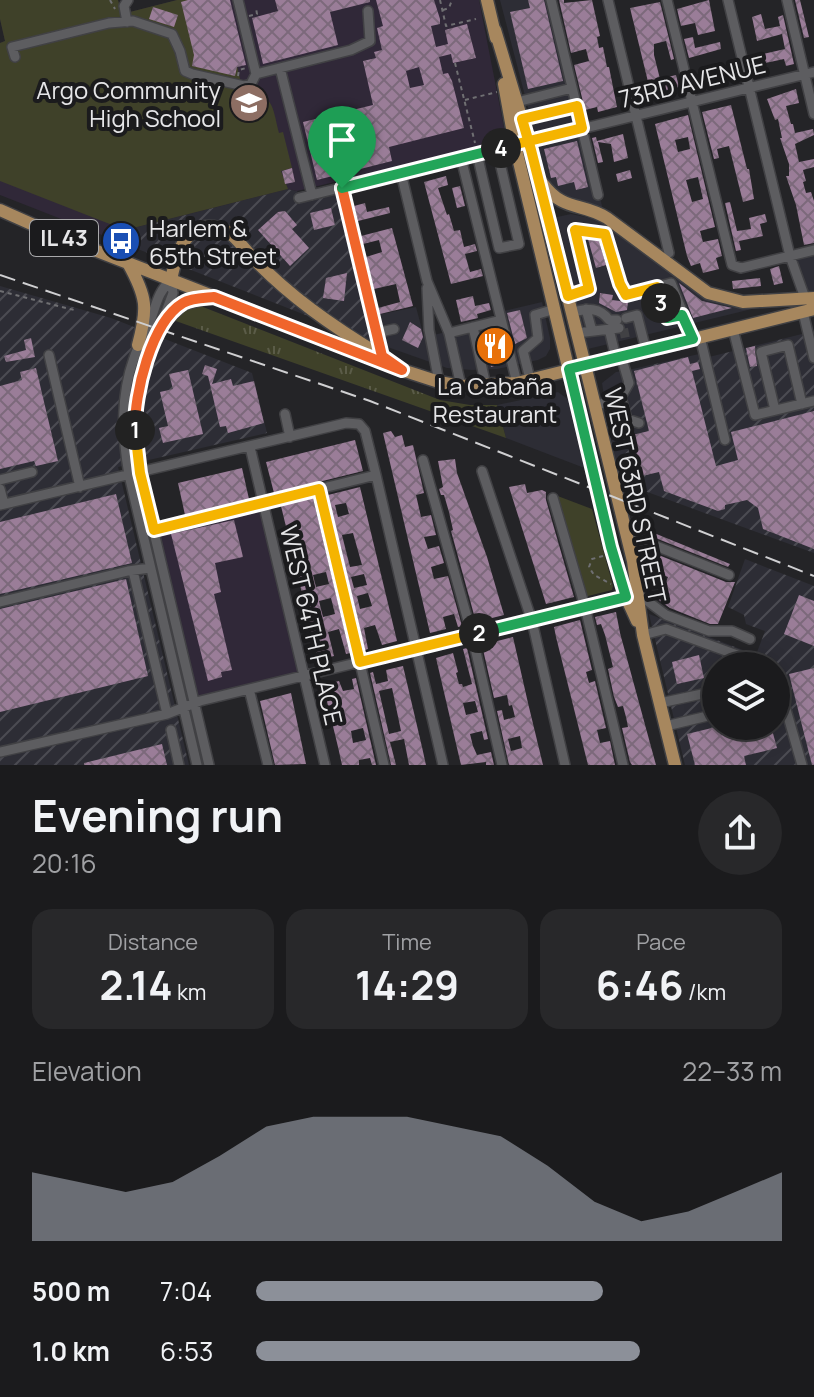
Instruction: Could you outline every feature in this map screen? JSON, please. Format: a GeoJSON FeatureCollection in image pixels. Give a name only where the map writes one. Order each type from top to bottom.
{"type":"FeatureCollection","features":[{"type":"Feature","properties":{"kind":"main road"},"geometry":{"type":"LineString","coordinates":[[487,0],[495,30]]}},
{"type":"Feature","properties":{"kind":"main road","name":"WEST 63RD STREET"},"geometry":{"type":"LineString","coordinates":[[495,30],[529,141],[595,406],[627,540],[632,595]]}},
{"type":"Feature","properties":{"kind":"main road","name":"WEST 63RD STREET"},"geometry":{"type":"LineString","coordinates":[[495,30],[515,145],[611,547],[632,595],[675,765]]}},
{"type":"Feature","properties":{"kind":"main road"},"geometry":{"type":"LineString","coordinates":[[538,177],[558,201],[607,218],[708,293],[743,302],[809,304]]}},
{"type":"Feature","properties":{"kind":"main road","name":"IL 43"},"geometry":{"type":"LineString","coordinates":[[0,210],[402,370],[461,386],[523,381],[733,329],[809,304]]}},
{"type":"Feature","properties":{"kind":"main road"},"geometry":{"type":"LineString","coordinates":[[538,242],[540,230],[549,220],[567,211],[588,210]]}},
{"type":"Feature","properties":{"kind":"main road"},"geometry":{"type":"LineString","coordinates":[[171,280],[175,260],[185,238],[203,228],[218,228],[234,238],[294,297],[338,330],[402,370]]}},
{"type":"Feature","properties":{"kind":"main road"},"geometry":{"type":"LineString","coordinates":[[128,263],[145,295],[145,319],[138,345]]}},
{"type":"Feature","properties":{"kind":"main road"},"geometry":{"type":"LineString","coordinates":[[162,324],[182,304],[214,297]]}},
{"type":"Feature","properties":{"kind":"street"},"geometry":{"type":"LineString","coordinates":[[127,22],[124,6],[128,0]]}},
{"type":"Feature","properties":{"kind":"street"},"geometry":{"type":"LineString","coordinates":[[15,57],[12,47],[109,23],[151,25],[172,34],[185,71],[244,86],[251,84],[256,74],[238,0]]}},
{"type":"Feature","properties":{"kind":"street"},"geometry":{"type":"LineString","coordinates":[[551,0],[598,195]]}},
{"type":"Feature","properties":{"kind":"street"},"geometry":{"type":"LineString","coordinates":[[608,0],[669,253]]}},
{"type":"Feature","properties":{"kind":"street"},"geometry":{"type":"LineString","coordinates":[[667,0],[732,265],[741,268],[814,250]]}},
{"type":"Feature","properties":{"kind":"street"},"geometry":{"type":"LineString","coordinates":[[728,0],[790,256],[809,304],[814,358]]}},
{"type":"Feature","properties":{"kind":"street"},"geometry":{"type":"LineString","coordinates":[[787,0],[809,73],[814,114]]}},
{"type":"Feature","properties":{"kind":"street"},"geometry":{"type":"LineString","coordinates":[[256,74],[351,50],[370,41],[368,11]]}},
{"type":"Feature","properties":{"kind":"street"},"geometry":{"type":"LineString","coordinates":[[280,68],[312,195]]}},
{"type":"Feature","properties":{"kind":"street","name":"73RD AVENUE"},"geometry":{"type":"LineString","coordinates":[[299,198],[809,73]]}},
{"type":"Feature","properties":{"kind":"street"},"geometry":{"type":"LineString","coordinates":[[517,102],[572,88]]}},
{"type":"Feature","properties":{"kind":"street"},"geometry":{"type":"LineString","coordinates":[[522,119],[577,106]]}},
{"type":"Feature","properties":{"kind":"street"},"geometry":{"type":"LineString","coordinates":[[477,154],[499,248],[519,244],[497,150]]}},
{"type":"Feature","properties":{"kind":"street"},"geometry":{"type":"LineString","coordinates":[[461,158],[501,320],[523,381]]}},
{"type":"Feature","properties":{"kind":"street"},"geometry":{"type":"LineString","coordinates":[[401,173],[427,281],[449,333],[461,386]]}},
{"type":"Feature","properties":{"kind":"street"},"geometry":{"type":"LineString","coordinates":[[342,188],[382,356]]}},
{"type":"Feature","properties":{"kind":"street"},"geometry":{"type":"LineString","coordinates":[[568,296],[589,289],[575,230],[605,234],[626,295],[671,283],[682,315],[697,338],[725,440]]}},
{"type":"Feature","properties":{"kind":"street"},"geometry":{"type":"LineString","coordinates":[[197,765],[129,475],[123,436],[124,396],[138,345],[161,288],[171,280],[173,293],[136,398],[135,424],[140,473],[209,765]]}},
{"type":"Feature","properties":{"kind":"street"},"geometry":{"type":"LineString","coordinates":[[427,281],[429,330],[439,382]]}},
{"type":"Feature","properties":{"kind":"street"},"geometry":{"type":"LineString","coordinates":[[657,287],[664,315],[667,318],[682,315]]}},
{"type":"Feature","properties":{"kind":"street"},"geometry":{"type":"LineString","coordinates":[[523,381],[523,351],[538,338],[534,317],[555,309]]}},
{"type":"Feature","properties":{"kind":"street"},"geometry":{"type":"LineString","coordinates":[[572,312],[613,324],[646,350]]}},
{"type":"Feature","properties":{"kind":"street"},"geometry":{"type":"LineString","coordinates":[[449,333],[501,320]]}},
{"type":"Feature","properties":{"kind":"street"},"geometry":{"type":"LineString","coordinates":[[577,333],[613,324]]}},
{"type":"Feature","properties":{"kind":"street"},"geometry":{"type":"LineString","coordinates":[[595,406],[621,397],[629,383],[619,357],[613,324]]}},
{"type":"Feature","properties":{"kind":"street"},"geometry":{"type":"LineString","coordinates":[[473,327],[486,386]]}},
{"type":"Feature","properties":{"kind":"street"},"geometry":{"type":"LineString","coordinates":[[376,333],[394,329]]}},
{"type":"Feature","properties":{"kind":"street"},"geometry":{"type":"LineString","coordinates":[[733,329],[755,415],[814,401]]}},
{"type":"Feature","properties":{"kind":"street"},"geometry":{"type":"LineString","coordinates":[[775,410],[761,352],[788,345],[802,404]]}},
{"type":"Feature","properties":{"kind":"street"},"geometry":{"type":"LineString","coordinates":[[49,355],[80,487]]}},
{"type":"Feature","properties":{"kind":"street"},"geometry":{"type":"LineString","coordinates":[[621,397],[627,419],[639,423]]}},
{"type":"Feature","properties":{"kind":"street"},"geometry":{"type":"LineString","coordinates":[[285,414],[290,437]]}},
{"type":"Feature","properties":{"kind":"street"},"geometry":{"type":"LineString","coordinates":[[0,489],[2,505],[346,423],[359,424],[365,431],[376,475],[443,765]]}},
{"type":"Feature","properties":{"kind":"street","name":"WEST 64TH PLACE"},"geometry":{"type":"LineString","coordinates":[[250,447],[325,765]]}},
{"type":"Feature","properties":{"kind":"street"},"geometry":{"type":"LineString","coordinates":[[423,460],[472,635],[502,765]]}},
{"type":"Feature","properties":{"kind":"street"},"geometry":{"type":"LineString","coordinates":[[482,471],[532,621],[565,765]]}},
{"type":"Feature","properties":{"kind":"street"},"geometry":{"type":"LineString","coordinates":[[0,480],[32,472]]}},
{"type":"Feature","properties":{"kind":"street"},"geometry":{"type":"LineString","coordinates":[[154,530],[376,475]]}},
{"type":"Feature","properties":{"kind":"street"},"geometry":{"type":"LineString","coordinates":[[319,489],[384,765]]}},
{"type":"Feature","properties":{"kind":"street"},"geometry":{"type":"LineString","coordinates":[[553,498],[585,607],[623,765]]}},
{"type":"Feature","properties":{"kind":"street"},"geometry":{"type":"LineString","coordinates":[[627,540],[641,540],[729,575]]}},
{"type":"Feature","properties":{"kind":"street"},"geometry":{"type":"LineString","coordinates":[[0,602],[150,568]]}},
{"type":"Feature","properties":{"kind":"street"},"geometry":{"type":"LineString","coordinates":[[133,571],[167,714]]}},
{"type":"Feature","properties":{"kind":"street"},"geometry":{"type":"LineString","coordinates":[[0,752],[167,714],[249,689],[632,595],[666,615],[709,631],[732,631],[750,639]]}},
{"type":"Feature","properties":{"kind":"street"},"geometry":{"type":"LineString","coordinates":[[643,635],[666,629],[727,652]]}},
{"type":"Feature","properties":{"kind":"street"},"geometry":{"type":"LineString","coordinates":[[249,689],[268,765]]}},
{"type":"Feature","properties":{"kind":"street"},"geometry":{"type":"LineString","coordinates":[[660,703],[702,694]]}},
{"type":"Feature","properties":{"kind":"street"},"geometry":{"type":"LineString","coordinates":[[666,726],[702,717]]}},
{"type":"Feature","properties":{"kind":"street"},"geometry":{"type":"LineString","coordinates":[[790,723],[802,765]]}},
{"type":"Feature","properties":{"kind":"street"},"geometry":{"type":"LineString","coordinates":[[171,730],[179,765]]}},
{"type":"Feature","properties":{"kind":"path"},"geometry":{"type":"LineString","coordinates":[[440,0],[446,26],[476,19]]}},
{"type":"Feature","properties":{"kind":"path"},"geometry":{"type":"LineString","coordinates":[[442,10],[449,8],[452,0]]}},
{"type":"Feature","properties":{"kind":"path"},"geometry":{"type":"LineString","coordinates":[[455,63],[475,143]]}},
{"type":"Feature","properties":{"kind":"path"},"geometry":{"type":"LineString","coordinates":[[464,100],[497,92]]}},
{"type":"Feature","properties":{"kind":"path"},"geometry":{"type":"LineString","coordinates":[[466,126],[471,125]]}},
{"type":"Feature","properties":{"kind":"path"},"geometry":{"type":"LineString","coordinates":[[0,291],[74,310]]}},
{"type":"Feature","properties":{"kind":"path"},"geometry":{"type":"LineString","coordinates":[[605,555],[592,559],[589,567],[594,575],[615,587]]}},
{"type":"Feature","properties":{"kind":"shaded area","name":"Argo Community High School"},"geometry":{"type":"Polygon","coordinates":[[[0,0],[118,0],[122,14],[177,0],[479,0],[506,138],[501,142],[297,191],[288,189],[125,230],[120,242],[0,195],[0,43],[5,41],[0,0]]]}},
{"type":"Feature","properties":{"kind":"shaded area"},"geometry":{"type":"Polygon","coordinates":[[[500,0],[552,0],[603,210],[563,201],[549,188],[500,0]]]}},
{"type":"Feature","properties":{"kind":"shaded area"},"geometry":{"type":"Polygon","coordinates":[[[288,189],[297,191],[300,203],[343,193],[379,344],[120,242],[125,230],[288,189]]]}},
{"type":"Feature","properties":{"kind":"shaded area"},"geometry":{"type":"Polygon","coordinates":[[[571,214],[596,219],[701,295],[756,308],[588,349],[557,217],[571,214]]]}},
{"type":"Feature","properties":{"kind":"shaded area"},"geometry":{"type":"Polygon","coordinates":[[[814,253],[814,290],[800,292],[792,258],[814,253]]]}},
{"type":"Feature","properties":{"kind":"shaded area"},"geometry":{"type":"Polygon","coordinates":[[[0,286],[111,318],[252,373],[267,433],[118,467],[189,765],[0,765],[0,286]]]}},
{"type":"Feature","properties":{"kind":"shaded area"},"geometry":{"type":"Polygon","coordinates":[[[542,302],[550,338],[546,356],[497,369],[447,368],[379,344],[372,316],[416,307],[424,337],[501,320],[499,312],[542,302]]]}},
{"type":"Feature","properties":{"kind":"shaded area"},"geometry":{"type":"Polygon","coordinates":[[[814,331],[814,553],[620,482],[606,409],[640,400],[633,369],[708,352],[709,357],[814,331]]]}},
{"type":"Feature","properties":{"kind":"shaded area"},"geometry":{"type":"Polygon","coordinates":[[[633,369],[641,401],[606,409],[602,383],[616,372],[633,369]]]}},
{"type":"Feature","properties":{"kind":"shaded area"},"geometry":{"type":"Polygon","coordinates":[[[558,392],[569,400],[587,469],[506,438],[497,405],[558,392]]]}},
{"type":"Feature","properties":{"kind":"shaded area"},"geometry":{"type":"Polygon","coordinates":[[[259,504],[299,672],[197,697],[158,529],[259,504]]]}},
{"type":"Feature","properties":{"kind":"shaded area"},"geometry":{"type":"Polygon","coordinates":[[[745,559],[814,586],[814,765],[685,765],[649,614],[748,652],[702,652],[702,740],[790,740],[790,652],[757,652],[765,631],[746,624],[744,615],[728,607],[745,559]]]}},
{"type":"Feature","properties":{"kind":"green space"},"geometry":{"type":"Polygon","coordinates":[[[0,0],[118,0],[122,14],[177,0],[221,0],[243,91],[267,99],[279,133],[283,132],[292,168],[281,171],[288,189],[125,230],[0,181],[0,43],[5,41],[0,0]]]}},
{"type":"Feature","properties":{"kind":"green space"},"geometry":{"type":"Polygon","coordinates":[[[198,305],[440,400],[497,405],[506,438],[173,320],[179,309],[198,305]]]}},
{"type":"Feature","properties":{"kind":"green space"},"geometry":{"type":"Polygon","coordinates":[[[555,495],[592,509],[612,590],[584,597],[555,495]]]}},
{"type":"Feature","properties":{"kind":"building"},"geometry":{"type":"Polygon","coordinates":[[[230,0],[246,65],[237,67],[235,76],[192,66],[194,55],[181,2],[230,0]]]}},
{"type":"Feature","properties":{"kind":"building"},"geometry":{"type":"Polygon","coordinates":[[[275,0],[370,2],[330,12],[338,45],[263,64],[252,18],[278,11],[275,0]]]}},
{"type":"Feature","properties":{"kind":"building"},"geometry":{"type":"Polygon","coordinates":[[[376,0],[434,0],[440,19],[440,24],[431,26],[436,47],[448,44],[445,30],[467,24],[476,58],[453,63],[451,54],[439,57],[443,74],[448,73],[452,81],[464,128],[389,147],[392,161],[317,180],[303,122],[373,105],[363,61],[376,58],[374,52],[382,50],[377,28],[383,26],[376,0]],[[419,67],[406,71],[410,88],[424,85],[419,67]]]}},
{"type":"Feature","properties":{"kind":"building"},"geometry":{"type":"Polygon","coordinates":[[[528,0],[544,0],[563,81],[528,89],[510,12],[530,8],[528,0]]]}},
{"type":"Feature","properties":{"kind":"building"},"geometry":{"type":"Polygon","coordinates":[[[559,0],[564,0],[564,3],[592,0],[600,36],[597,37],[599,48],[603,47],[617,107],[598,112],[597,107],[585,110],[574,65],[589,61],[586,49],[571,53],[559,0]]]}},
{"type":"Feature","properties":{"kind":"building"},"geometry":{"type":"Polygon","coordinates":[[[709,0],[715,31],[698,35],[695,23],[681,26],[677,9],[709,0]]]}},
{"type":"Feature","properties":{"kind":"building"},"geometry":{"type":"Polygon","coordinates":[[[795,0],[800,0],[809,37],[804,38],[795,0]]]}},
{"type":"Feature","properties":{"kind":"building"},"geometry":{"type":"Polygon","coordinates":[[[660,2],[674,59],[671,60],[666,41],[654,44],[654,55],[660,79],[676,75],[679,87],[651,94],[630,8],[660,2]]]}},
{"type":"Feature","properties":{"kind":"building"},"geometry":{"type":"Polygon","coordinates":[[[153,7],[178,15],[174,27],[149,19],[153,7]]]}},
{"type":"Feature","properties":{"kind":"building"},"geometry":{"type":"Polygon","coordinates":[[[761,14],[765,29],[780,26],[778,17],[783,15],[794,64],[786,66],[784,59],[761,64],[759,55],[785,49],[782,34],[757,41],[752,17],[761,14]]]}},
{"type":"Feature","properties":{"kind":"building"},"geometry":{"type":"Polygon","coordinates":[[[693,37],[695,48],[720,42],[721,49],[689,58],[684,39],[693,37]]]}},
{"type":"Feature","properties":{"kind":"building"},"geometry":{"type":"Polygon","coordinates":[[[796,89],[799,103],[786,106],[791,124],[795,133],[813,129],[814,135],[795,144],[799,162],[814,159],[814,167],[803,170],[806,181],[803,182],[806,193],[811,192],[814,201],[814,243],[804,245],[786,176],[789,176],[789,164],[780,138],[778,119],[775,120],[767,99],[796,89]]]}},
{"type":"Feature","properties":{"kind":"building"},"geometry":{"type":"Polygon","coordinates":[[[731,105],[754,199],[743,202],[729,146],[717,149],[719,158],[714,159],[702,112],[731,105]]]}},
{"type":"Feature","properties":{"kind":"building"},"geometry":{"type":"Polygon","coordinates":[[[688,115],[715,227],[700,231],[703,242],[718,239],[722,256],[716,258],[719,269],[703,273],[700,263],[691,266],[655,124],[688,115]],[[688,137],[675,140],[678,152],[690,149],[688,137]],[[698,177],[686,180],[692,202],[703,199],[698,177]]]}},
{"type":"Feature","properties":{"kind":"building"},"geometry":{"type":"Polygon","coordinates":[[[623,134],[628,158],[614,162],[611,144],[598,142],[603,162],[598,163],[592,138],[596,137],[597,141],[623,134]]]}},
{"type":"Feature","properties":{"kind":"building"},"geometry":{"type":"Polygon","coordinates":[[[577,141],[588,187],[576,190],[574,182],[558,186],[556,177],[551,178],[544,149],[577,141]]]}},
{"type":"Feature","properties":{"kind":"building"},"geometry":{"type":"Polygon","coordinates":[[[292,168],[295,182],[285,184],[282,171],[292,168]]]}},
{"type":"Feature","properties":{"kind":"building"},"geometry":{"type":"Polygon","coordinates":[[[630,170],[632,178],[618,182],[616,174],[630,170]]]}},
{"type":"Feature","properties":{"kind":"building"},"geometry":{"type":"Polygon","coordinates":[[[446,176],[448,185],[438,188],[447,215],[454,231],[460,230],[464,247],[475,244],[477,251],[465,254],[470,272],[481,269],[483,276],[451,284],[424,182],[446,176]]]}},
{"type":"Feature","properties":{"kind":"building"},"geometry":{"type":"Polygon","coordinates":[[[460,186],[465,206],[457,208],[452,188],[460,186]]]}},
{"type":"Feature","properties":{"kind":"building"},"geometry":{"type":"Polygon","coordinates":[[[730,202],[737,231],[751,229],[749,218],[765,214],[767,222],[760,224],[763,236],[739,241],[741,250],[736,251],[725,203],[730,202]]]}},
{"type":"Feature","properties":{"kind":"building"},"geometry":{"type":"Polygon","coordinates":[[[365,203],[367,212],[389,207],[390,213],[358,221],[354,206],[365,203]]]}},
{"type":"Feature","properties":{"kind":"building"},"geometry":{"type":"Polygon","coordinates":[[[331,208],[335,225],[314,230],[310,213],[331,208]]]}},
{"type":"Feature","properties":{"kind":"building"},"geometry":{"type":"Polygon","coordinates":[[[285,211],[297,225],[292,229],[309,248],[290,266],[258,230],[278,212],[285,211]]]}},
{"type":"Feature","properties":{"kind":"building"},"geometry":{"type":"Polygon","coordinates":[[[392,228],[413,306],[380,314],[378,308],[400,302],[396,284],[374,289],[366,257],[382,252],[379,240],[363,244],[361,236],[392,228]]]}},
{"type":"Feature","properties":{"kind":"building"},"geometry":{"type":"Polygon","coordinates":[[[588,239],[599,241],[606,265],[596,268],[588,239]]]}},
{"type":"Feature","properties":{"kind":"building"},"geometry":{"type":"Polygon","coordinates":[[[779,266],[783,283],[774,285],[770,269],[779,266]]]}},
{"type":"Feature","properties":{"kind":"building"},"geometry":{"type":"Polygon","coordinates":[[[347,273],[344,301],[323,298],[326,278],[347,273]]]}},
{"type":"Feature","properties":{"kind":"building"},"geometry":{"type":"Polygon","coordinates":[[[760,278],[761,286],[733,289],[732,281],[760,278]]]}},
{"type":"Feature","properties":{"kind":"building"},"geometry":{"type":"Polygon","coordinates":[[[679,283],[702,301],[732,308],[693,318],[679,283]]]}},
{"type":"Feature","properties":{"kind":"building"},"geometry":{"type":"Polygon","coordinates":[[[600,293],[613,295],[612,300],[628,302],[627,310],[616,312],[599,303],[600,293]]]}},
{"type":"Feature","properties":{"kind":"building"},"geometry":{"type":"Polygon","coordinates":[[[473,296],[475,306],[489,303],[491,310],[477,314],[478,318],[461,322],[456,300],[473,296]]]}},
{"type":"Feature","properties":{"kind":"building"},"geometry":{"type":"Polygon","coordinates":[[[520,310],[527,338],[515,344],[507,313],[520,310]]]}},
{"type":"Feature","properties":{"kind":"building"},"geometry":{"type":"Polygon","coordinates":[[[410,322],[421,329],[423,337],[418,348],[402,340],[410,322]]]}},
{"type":"Feature","properties":{"kind":"building","name":"La Cabaña Restaurant"},"geometry":{"type":"Polygon","coordinates":[[[496,329],[504,363],[491,367],[483,332],[496,329]]]}},
{"type":"Feature","properties":{"kind":"building"},"geometry":{"type":"Polygon","coordinates":[[[31,338],[35,357],[6,362],[4,356],[26,350],[24,340],[31,338]]]}},
{"type":"Feature","properties":{"kind":"building"},"geometry":{"type":"Polygon","coordinates":[[[755,346],[757,366],[750,367],[746,348],[755,346]]]}},
{"type":"Feature","properties":{"kind":"building"},"geometry":{"type":"Polygon","coordinates":[[[688,357],[690,364],[698,362],[700,369],[692,371],[716,466],[738,460],[731,432],[814,411],[814,549],[763,529],[758,508],[747,500],[725,505],[725,509],[718,511],[664,491],[659,472],[642,476],[632,435],[649,431],[634,371],[688,357]]]}},
{"type":"Feature","properties":{"kind":"building"},"geometry":{"type":"Polygon","coordinates":[[[205,365],[217,369],[212,384],[231,379],[233,386],[254,381],[264,423],[228,433],[226,426],[220,427],[208,376],[202,374],[205,365]]]}},
{"type":"Feature","properties":{"kind":"building"},"geometry":{"type":"Polygon","coordinates":[[[36,368],[58,461],[36,466],[34,461],[0,469],[0,386],[22,380],[20,372],[36,368]]]}},
{"type":"Feature","properties":{"kind":"building"},"geometry":{"type":"Polygon","coordinates":[[[188,370],[203,434],[163,443],[159,428],[168,426],[160,392],[173,389],[169,374],[188,370]]]}},
{"type":"Feature","properties":{"kind":"building"},"geometry":{"type":"Polygon","coordinates":[[[391,431],[395,437],[402,435],[405,447],[413,445],[424,493],[416,495],[421,517],[431,515],[436,535],[424,537],[428,549],[439,546],[444,563],[431,567],[434,579],[448,576],[462,626],[458,627],[454,614],[443,617],[446,629],[430,633],[383,433],[391,431]]]}},
{"type":"Feature","properties":{"kind":"building"},"geometry":{"type":"Polygon","coordinates":[[[355,440],[363,471],[274,493],[266,462],[355,440]]]}},
{"type":"Feature","properties":{"kind":"building"},"geometry":{"type":"Polygon","coordinates":[[[455,459],[504,615],[476,622],[451,531],[449,512],[439,489],[443,487],[438,461],[455,459]]]}},
{"type":"Feature","properties":{"kind":"building"},"geometry":{"type":"Polygon","coordinates":[[[242,468],[249,499],[185,515],[178,483],[242,468]]]}},
{"type":"Feature","properties":{"kind":"building"},"geometry":{"type":"Polygon","coordinates":[[[525,484],[527,493],[546,492],[574,597],[546,604],[509,487],[525,484]]]}},
{"type":"Feature","properties":{"kind":"building"},"geometry":{"type":"Polygon","coordinates":[[[360,487],[397,641],[382,645],[375,625],[364,628],[368,649],[365,650],[328,495],[360,487]],[[346,503],[335,505],[338,517],[349,514],[346,503]],[[353,533],[342,535],[350,567],[362,565],[353,533]],[[364,574],[351,577],[354,588],[367,585],[364,574]],[[368,593],[357,596],[360,609],[372,606],[368,593]]]}},
{"type":"Feature","properties":{"kind":"building"},"geometry":{"type":"Polygon","coordinates":[[[116,494],[132,563],[0,594],[0,522],[116,494]]]}},
{"type":"Feature","properties":{"kind":"building"},"geometry":{"type":"Polygon","coordinates":[[[313,498],[350,653],[346,654],[339,629],[328,632],[334,656],[318,660],[281,506],[313,498]],[[326,572],[313,575],[316,587],[329,584],[326,572]],[[331,598],[319,601],[323,617],[335,614],[331,598]]]}},
{"type":"Feature","properties":{"kind":"building"},"geometry":{"type":"Polygon","coordinates":[[[234,520],[243,557],[215,563],[221,592],[214,594],[232,670],[221,672],[222,677],[208,681],[171,534],[234,520]]]}},
{"type":"Feature","properties":{"kind":"building"},"geometry":{"type":"Polygon","coordinates":[[[654,533],[730,564],[728,567],[653,537],[654,533]]]}},
{"type":"Feature","properties":{"kind":"building"},"geometry":{"type":"Polygon","coordinates":[[[656,554],[726,582],[735,582],[718,624],[710,624],[670,608],[659,600],[668,577],[650,570],[656,554]]]}},
{"type":"Feature","properties":{"kind":"building"},"geometry":{"type":"Polygon","coordinates":[[[126,579],[148,676],[0,712],[0,609],[126,579]]]}},
{"type":"Feature","properties":{"kind":"building"},"geometry":{"type":"Polygon","coordinates":[[[799,595],[814,601],[814,646],[784,634],[799,595]]]}},
{"type":"Feature","properties":{"kind":"building"},"geometry":{"type":"Polygon","coordinates":[[[616,612],[656,765],[632,765],[630,762],[622,728],[628,727],[626,717],[623,706],[618,707],[614,697],[608,669],[613,667],[605,635],[595,617],[616,612]]]}},
{"type":"Feature","properties":{"kind":"building"},"geometry":{"type":"Polygon","coordinates":[[[580,620],[592,670],[586,672],[589,683],[595,681],[606,728],[597,730],[600,743],[610,741],[615,765],[588,765],[556,637],[554,627],[580,620]]]}},
{"type":"Feature","properties":{"kind":"building"},"geometry":{"type":"Polygon","coordinates":[[[513,637],[543,765],[509,765],[497,711],[502,710],[504,720],[515,717],[507,695],[494,698],[482,645],[513,637]],[[520,736],[508,739],[511,751],[522,748],[520,736]]]}},
{"type":"Feature","properties":{"kind":"building"},"geometry":{"type":"Polygon","coordinates":[[[467,648],[488,739],[484,740],[482,731],[470,734],[473,746],[477,755],[491,752],[494,765],[486,765],[486,762],[461,765],[436,658],[453,653],[459,684],[463,687],[472,684],[463,649],[467,648]],[[475,701],[463,703],[466,715],[478,712],[475,701]]]}},
{"type":"Feature","properties":{"kind":"building"},"geometry":{"type":"Polygon","coordinates":[[[699,655],[702,678],[677,684],[672,662],[699,655]]]}},
{"type":"Feature","properties":{"kind":"building"},"geometry":{"type":"Polygon","coordinates":[[[403,666],[426,765],[409,765],[404,739],[390,742],[396,765],[391,765],[370,673],[373,672],[376,684],[388,681],[386,670],[403,666]],[[392,688],[379,691],[389,734],[401,731],[392,688]]]}},
{"type":"Feature","properties":{"kind":"building"},"geometry":{"type":"Polygon","coordinates":[[[814,668],[814,765],[812,765],[790,674],[814,668]]]}},
{"type":"Feature","properties":{"kind":"building"},"geometry":{"type":"Polygon","coordinates":[[[356,678],[376,765],[372,765],[370,758],[359,760],[359,765],[342,765],[323,685],[339,681],[343,691],[354,689],[352,679],[356,678]],[[363,728],[351,731],[353,743],[366,740],[363,728]]]}},
{"type":"Feature","properties":{"kind":"building"},"geometry":{"type":"Polygon","coordinates":[[[291,693],[306,764],[275,765],[260,701],[291,693]]]}},
{"type":"Feature","properties":{"kind":"building"},"geometry":{"type":"Polygon","coordinates":[[[702,730],[702,740],[775,740],[777,748],[744,756],[746,765],[695,765],[687,734],[702,730]]]}},
{"type":"Feature","properties":{"kind":"building"},"geometry":{"type":"Polygon","coordinates":[[[162,744],[167,765],[84,765],[84,763],[162,744]]]}},
{"type":"Feature","properties":{"kind":"tunnel"},"geometry":{"type":"LineString","coordinates":[[620,334],[630,332]]}},
{"type":"Feature","properties":{"kind":"railway"},"geometry":{"type":"LineString","coordinates":[[0,275],[370,401],[814,576]]}},
{"type":"Feature","properties":{"kind":"place","name":"Argo Community High School"},"geometry":{"type":"Point","coordinates":[249,103]}},
{"type":"Feature","properties":{"kind":"place","name":"Harlem & 65th Street"},"geometry":{"type":"Point","coordinates":[121,241]}},
{"type":"Feature","properties":{"kind":"place","name":"La Cabaña Restaurant"},"geometry":{"type":"Point","coordinates":[495,346]}},
{"type":"Feature","properties":{"kind":"route"},"geometry":{"type":"LineString","coordinates":[[342,188],[382,356],[402,370],[214,297],[182,304],[162,324],[136,398],[140,473],[154,530],[319,489],[360,662],[626,597],[611,547],[569,369],[693,339],[682,315],[667,318],[664,315],[657,287],[626,295],[605,234],[575,230],[589,289],[568,296],[529,141],[522,119],[577,106],[582,128],[539,139],[529,141],[342,188]]}}]}
